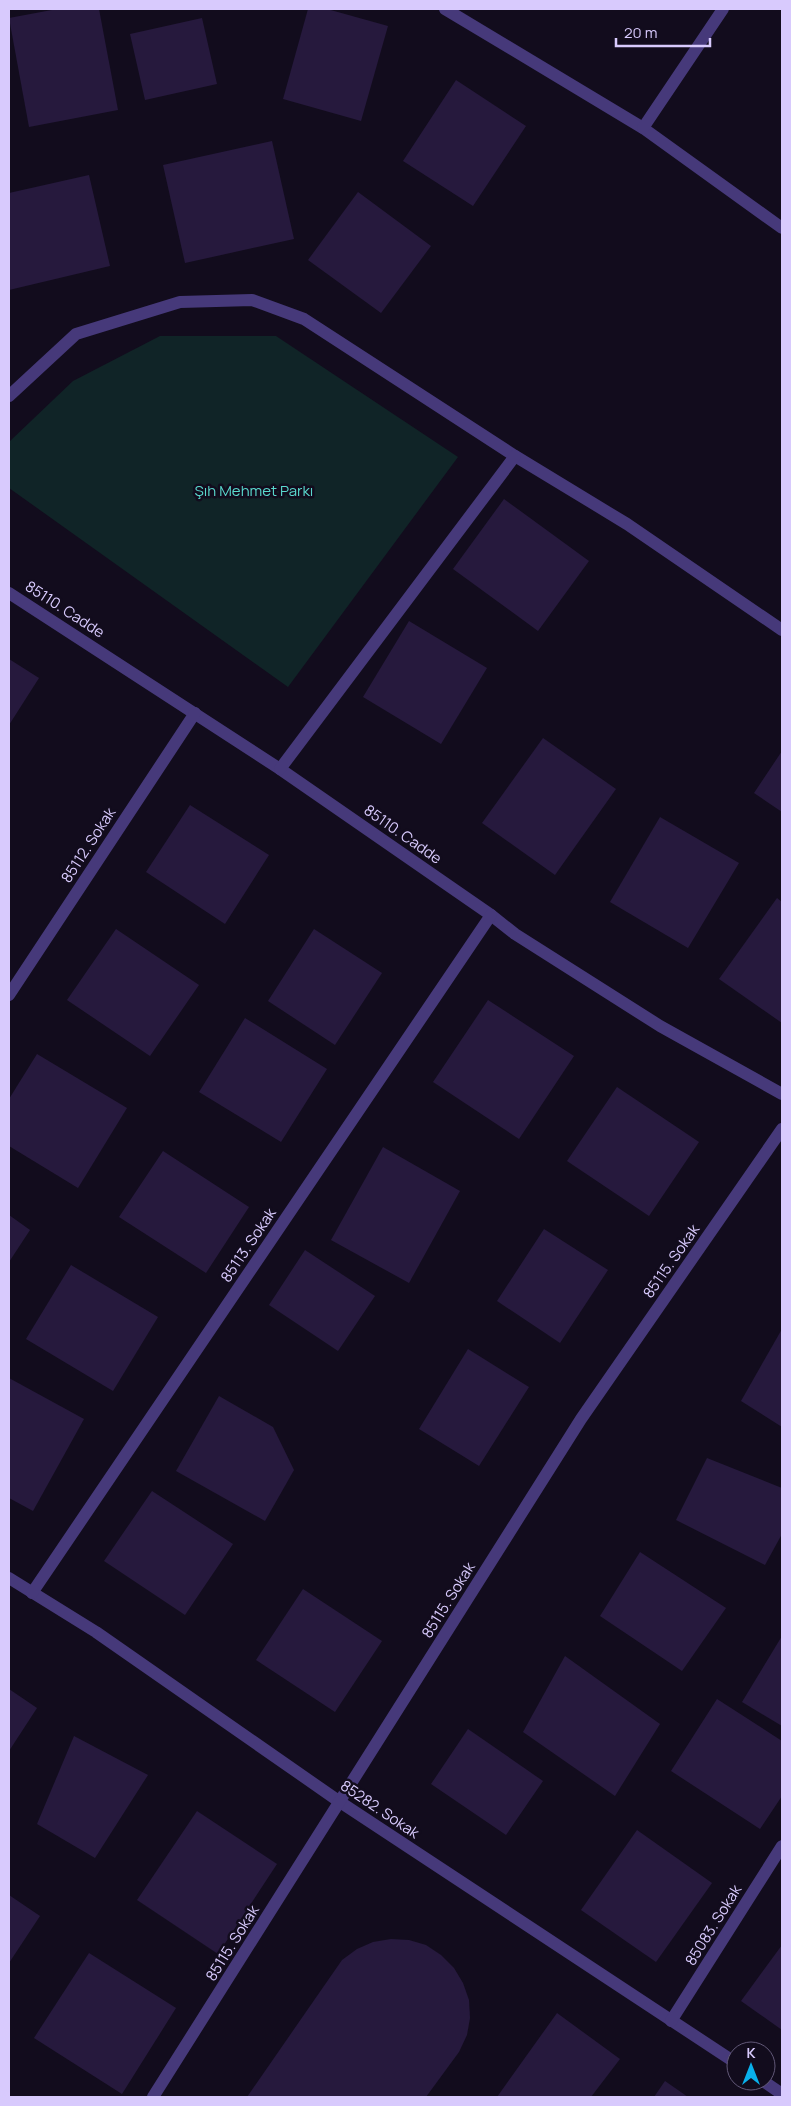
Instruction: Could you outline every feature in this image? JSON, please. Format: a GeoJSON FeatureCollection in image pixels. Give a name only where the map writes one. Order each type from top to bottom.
{"type":"FeatureCollection","features":[{"type":"Feature","properties":{"kind":"street"},"geometry":{"type":"LineString","coordinates":[[445,9],[643,128],[782,228]]}},
{"type":"Feature","properties":{"kind":"street"},"geometry":{"type":"LineString","coordinates":[[643,128],[723,9]]}},
{"type":"Feature","properties":{"kind":"street"},"geometry":{"type":"LineString","coordinates":[[9,396],[76,334],[180,302],[252,300],[304,320],[515,456],[628,524],[782,630]]}},
{"type":"Feature","properties":{"kind":"street"},"geometry":{"type":"LineString","coordinates":[[280,769],[515,456]]}},
{"type":"Feature","properties":{"kind":"street","name":"85110. Cadde"},"geometry":{"type":"LineString","coordinates":[[9,593],[280,769],[491,915],[515,934],[660,1026],[782,1094]]}},
{"type":"Feature","properties":{"kind":"street","name":"85112. Sokak"},"geometry":{"type":"LineString","coordinates":[[9,995],[195,713]]}},
{"type":"Feature","properties":{"kind":"street","name":"85113. Sokak"},"geometry":{"type":"LineString","coordinates":[[32,1594],[491,915]]}},
{"type":"Feature","properties":{"kind":"street","name":"85115. Sokak"},"geometry":{"type":"LineString","coordinates":[[153,2097],[582,1419],[782,1129]]}},
{"type":"Feature","properties":{"kind":"street","name":"85282. Sokak"},"geometry":{"type":"LineString","coordinates":[[9,1578],[96,1632],[340,1802],[726,2057]]}},
{"type":"Feature","properties":{"kind":"street","name":"85083. Sokak"},"geometry":{"type":"LineString","coordinates":[[671,2021],[782,1846]]}},
{"type":"Feature","properties":{"kind":"green space","name":"Şıh Mehmet Parkı"},"geometry":{"type":"Polygon","coordinates":[[[160,336],[276,336],[458,457],[288,687],[9,488],[9,442],[73,381],[160,336]]]}},
{"type":"Feature","properties":{"kind":"building"},"geometry":{"type":"Polygon","coordinates":[[[57,9],[99,9],[118,110],[29,127],[9,18],[57,9]]]}},
{"type":"Feature","properties":{"kind":"building"},"geometry":{"type":"Polygon","coordinates":[[[308,9],[327,9],[388,26],[361,121],[283,99],[308,9]]]}},
{"type":"Feature","properties":{"kind":"building"},"geometry":{"type":"Polygon","coordinates":[[[202,18],[217,84],[145,100],[130,34],[202,18]]]}},
{"type":"Feature","properties":{"kind":"building"},"geometry":{"type":"Polygon","coordinates":[[[456,80],[526,126],[473,206],[403,161],[456,80]]]}},
{"type":"Feature","properties":{"kind":"building"},"geometry":{"type":"Polygon","coordinates":[[[272,141],[294,239],[185,263],[163,165],[272,141]]]}},
{"type":"Feature","properties":{"kind":"building"},"geometry":{"type":"Polygon","coordinates":[[[89,175],[110,266],[9,290],[9,193],[89,175]]]}},
{"type":"Feature","properties":{"kind":"building"},"geometry":{"type":"Polygon","coordinates":[[[358,192],[431,246],[381,313],[308,260],[358,192]]]}},
{"type":"Feature","properties":{"kind":"building"},"geometry":{"type":"Polygon","coordinates":[[[504,499],[589,561],[538,631],[453,569],[504,499]]]}},
{"type":"Feature","properties":{"kind":"building"},"geometry":{"type":"Polygon","coordinates":[[[409,621],[487,668],[441,744],[363,697],[409,621]]]}},
{"type":"Feature","properties":{"kind":"building"},"geometry":{"type":"Polygon","coordinates":[[[9,659],[39,678],[9,725],[9,659]]]}},
{"type":"Feature","properties":{"kind":"building"},"geometry":{"type":"Polygon","coordinates":[[[543,738],[616,789],[555,875],[482,823],[543,738]]]}},
{"type":"Feature","properties":{"kind":"building"},"geometry":{"type":"Polygon","coordinates":[[[782,751],[782,812],[754,793],[782,751]]]}},
{"type":"Feature","properties":{"kind":"building"},"geometry":{"type":"Polygon","coordinates":[[[190,805],[269,855],[225,924],[146,872],[190,805]]]}},
{"type":"Feature","properties":{"kind":"building"},"geometry":{"type":"Polygon","coordinates":[[[660,817],[739,863],[688,948],[610,902],[660,817]]]}},
{"type":"Feature","properties":{"kind":"building"},"geometry":{"type":"Polygon","coordinates":[[[777,898],[782,902],[782,1023],[719,979],[777,898]]]}},
{"type":"Feature","properties":{"kind":"building"},"geometry":{"type":"Polygon","coordinates":[[[116,929],[199,985],[150,1056],[67,1000],[116,929]]]}},
{"type":"Feature","properties":{"kind":"building"},"geometry":{"type":"Polygon","coordinates":[[[314,929],[382,973],[335,1045],[268,1001],[314,929]]]}},
{"type":"Feature","properties":{"kind":"building"},"geometry":{"type":"Polygon","coordinates":[[[488,1000],[574,1056],[519,1139],[433,1082],[488,1000]]]}},
{"type":"Feature","properties":{"kind":"building"},"geometry":{"type":"Polygon","coordinates":[[[245,1018],[327,1069],[281,1142],[199,1092],[245,1018]]]}},
{"type":"Feature","properties":{"kind":"building"},"geometry":{"type":"Polygon","coordinates":[[[37,1054],[127,1108],[78,1188],[9,1146],[9,1099],[37,1054]]]}},
{"type":"Feature","properties":{"kind":"building"},"geometry":{"type":"Polygon","coordinates":[[[617,1087],[699,1142],[649,1216],[567,1161],[617,1087]]]}},
{"type":"Feature","properties":{"kind":"building"},"geometry":{"type":"Polygon","coordinates":[[[383,1147],[460,1191],[409,1283],[331,1240],[383,1147]]]}},
{"type":"Feature","properties":{"kind":"building"},"geometry":{"type":"Polygon","coordinates":[[[163,1151],[249,1207],[206,1273],[119,1217],[163,1151]]]}},
{"type":"Feature","properties":{"kind":"building"},"geometry":{"type":"Polygon","coordinates":[[[9,1215],[30,1230],[9,1262],[9,1215]]]}},
{"type":"Feature","properties":{"kind":"building"},"geometry":{"type":"Polygon","coordinates":[[[544,1229],[608,1270],[560,1343],[497,1301],[544,1229]]]}},
{"type":"Feature","properties":{"kind":"building"},"geometry":{"type":"Polygon","coordinates":[[[305,1250],[375,1296],[338,1351],[269,1305],[305,1250]]]}},
{"type":"Feature","properties":{"kind":"building"},"geometry":{"type":"Polygon","coordinates":[[[71,1265],[158,1317],[113,1391],[26,1339],[71,1265]]]}},
{"type":"Feature","properties":{"kind":"building"},"geometry":{"type":"Polygon","coordinates":[[[782,1329],[782,1427],[741,1401],[782,1329]]]}},
{"type":"Feature","properties":{"kind":"building"},"geometry":{"type":"Polygon","coordinates":[[[468,1349],[529,1387],[479,1466],[419,1429],[468,1349]]]}},
{"type":"Feature","properties":{"kind":"building"},"geometry":{"type":"Polygon","coordinates":[[[9,1378],[84,1419],[33,1511],[9,1498],[9,1378]]]}},
{"type":"Feature","properties":{"kind":"building"},"geometry":{"type":"Polygon","coordinates":[[[219,1396],[273,1427],[294,1470],[265,1521],[176,1471],[219,1396]]]}},
{"type":"Feature","properties":{"kind":"building"},"geometry":{"type":"Polygon","coordinates":[[[707,1458],[782,1488],[782,1534],[765,1565],[676,1520],[707,1458]]]}},
{"type":"Feature","properties":{"kind":"building"},"geometry":{"type":"Polygon","coordinates":[[[152,1491],[233,1544],[185,1615],[104,1561],[152,1491]]]}},
{"type":"Feature","properties":{"kind":"building"},"geometry":{"type":"Polygon","coordinates":[[[640,1552],[726,1608],[682,1671],[600,1616],[640,1552]]]}},
{"type":"Feature","properties":{"kind":"building"},"geometry":{"type":"Polygon","coordinates":[[[303,1589],[382,1641],[335,1712],[256,1660],[303,1589]]]}},
{"type":"Feature","properties":{"kind":"building"},"geometry":{"type":"Polygon","coordinates":[[[782,1636],[782,1726],[742,1702],[782,1636]]]}},
{"type":"Feature","properties":{"kind":"building"},"geometry":{"type":"Polygon","coordinates":[[[565,1656],[660,1724],[615,1796],[523,1732],[565,1656]]]}},
{"type":"Feature","properties":{"kind":"building"},"geometry":{"type":"Polygon","coordinates":[[[9,1689],[37,1708],[9,1751],[9,1689]]]}},
{"type":"Feature","properties":{"kind":"building"},"geometry":{"type":"Polygon","coordinates":[[[717,1699],[782,1741],[782,1796],[760,1829],[671,1771],[717,1699]]]}},
{"type":"Feature","properties":{"kind":"building"},"geometry":{"type":"Polygon","coordinates":[[[468,1729],[543,1781],[506,1835],[431,1784],[468,1729]]]}},
{"type":"Feature","properties":{"kind":"building"},"geometry":{"type":"Polygon","coordinates":[[[74,1736],[148,1775],[95,1858],[37,1824],[74,1736]]]}},
{"type":"Feature","properties":{"kind":"building"},"geometry":{"type":"Polygon","coordinates":[[[197,1811],[277,1864],[218,1954],[137,1900],[197,1811]]]}},
{"type":"Feature","properties":{"kind":"building"},"geometry":{"type":"Polygon","coordinates":[[[637,1830],[712,1883],[656,1962],[581,1910],[637,1830]]]}},
{"type":"Feature","properties":{"kind":"building"},"geometry":{"type":"Polygon","coordinates":[[[9,1895],[40,1916],[9,1963],[9,1895]]]}},
{"type":"Feature","properties":{"kind":"building"},"geometry":{"type":"Polygon","coordinates":[[[391,1939],[409,1940],[426,1945],[441,1955],[454,1968],[463,1983],[469,2000],[470,2018],[467,2035],[459,2052],[426,2097],[247,2097],[342,1960],[357,1949],[373,1942],[391,1939]]]}},
{"type":"Feature","properties":{"kind":"building"},"geometry":{"type":"Polygon","coordinates":[[[782,1945],[782,2030],[741,2001],[782,1945]]]}},
{"type":"Feature","properties":{"kind":"building"},"geometry":{"type":"Polygon","coordinates":[[[89,1953],[176,2008],[122,2094],[34,2038],[89,1953]]]}},
{"type":"Feature","properties":{"kind":"building"},"geometry":{"type":"Polygon","coordinates":[[[557,2013],[620,2059],[591,2097],[497,2097],[557,2013]]]}},
{"type":"Feature","properties":{"kind":"building"},"geometry":{"type":"Polygon","coordinates":[[[665,2081],[688,2097],[654,2097],[665,2081]]]}}]}
